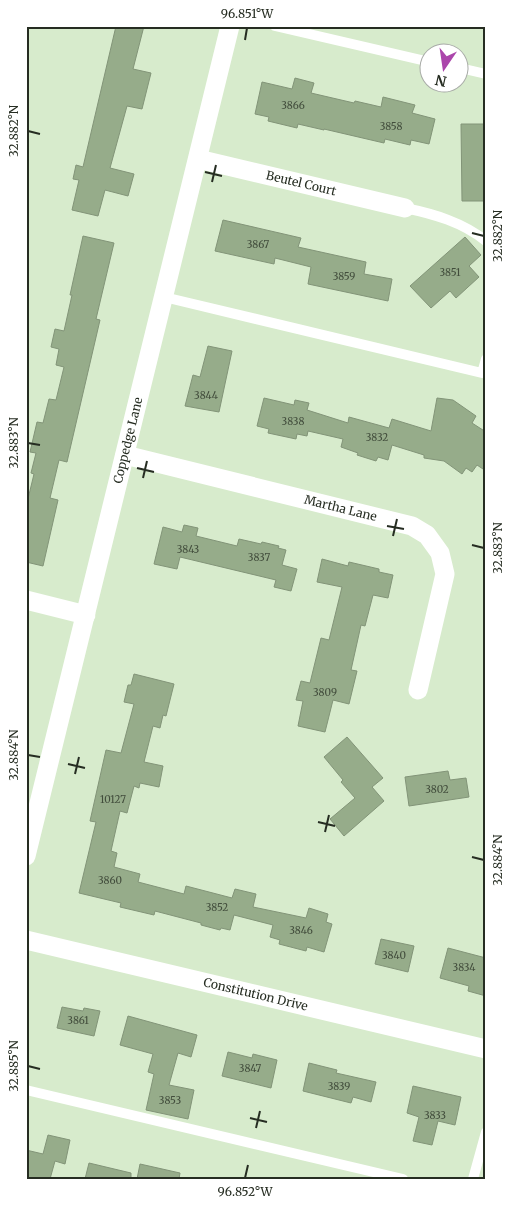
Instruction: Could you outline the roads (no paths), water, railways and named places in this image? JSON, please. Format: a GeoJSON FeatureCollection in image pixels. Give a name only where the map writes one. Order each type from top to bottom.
{"type":"FeatureCollection","features":[{"type":"Feature","properties":{"kind":"street","name":"Coppedge Lane"},"geometry":{"type":"LineString","coordinates":[[26,856],[230,26]]}},
{"type":"Feature","properties":{"kind":"street","name":"Beutel Court"},"geometry":{"type":"LineString","coordinates":[[198,159],[405,208]]}},
{"type":"Feature","properties":{"kind":"street","name":"Martha Lane"},"geometry":{"type":"LineString","coordinates":[[125,455],[412,526],[427,535],[440,553],[445,574],[418,690]]}},
{"type":"Feature","properties":{"kind":"street"},"geometry":{"type":"LineString","coordinates":[[26,600],[86,615]]}},
{"type":"Feature","properties":{"kind":"street","name":"Constitution Drive"},"geometry":{"type":"LineString","coordinates":[[26,940],[486,1049]]}},
{"type":"Feature","properties":{"kind":"lane"},"geometry":{"type":"LineString","coordinates":[[275,26],[420,60]]}},
{"type":"Feature","properties":{"kind":"lane"},"geometry":{"type":"LineString","coordinates":[[470,70],[486,74]]}},
{"type":"Feature","properties":{"kind":"lane"},"geometry":{"type":"LineString","coordinates":[[405,208],[431,213],[462,225],[486,241]]}},
{"type":"Feature","properties":{"kind":"lane"},"geometry":{"type":"LineString","coordinates":[[164,297],[482,373],[486,359]]}},
{"type":"Feature","properties":{"kind":"lane"},"geometry":{"type":"LineString","coordinates":[[26,1090],[403,1179]]}},
{"type":"Feature","properties":{"kind":"lane"},"geometry":{"type":"LineString","coordinates":[[473,1179],[486,1132]]}}]}
